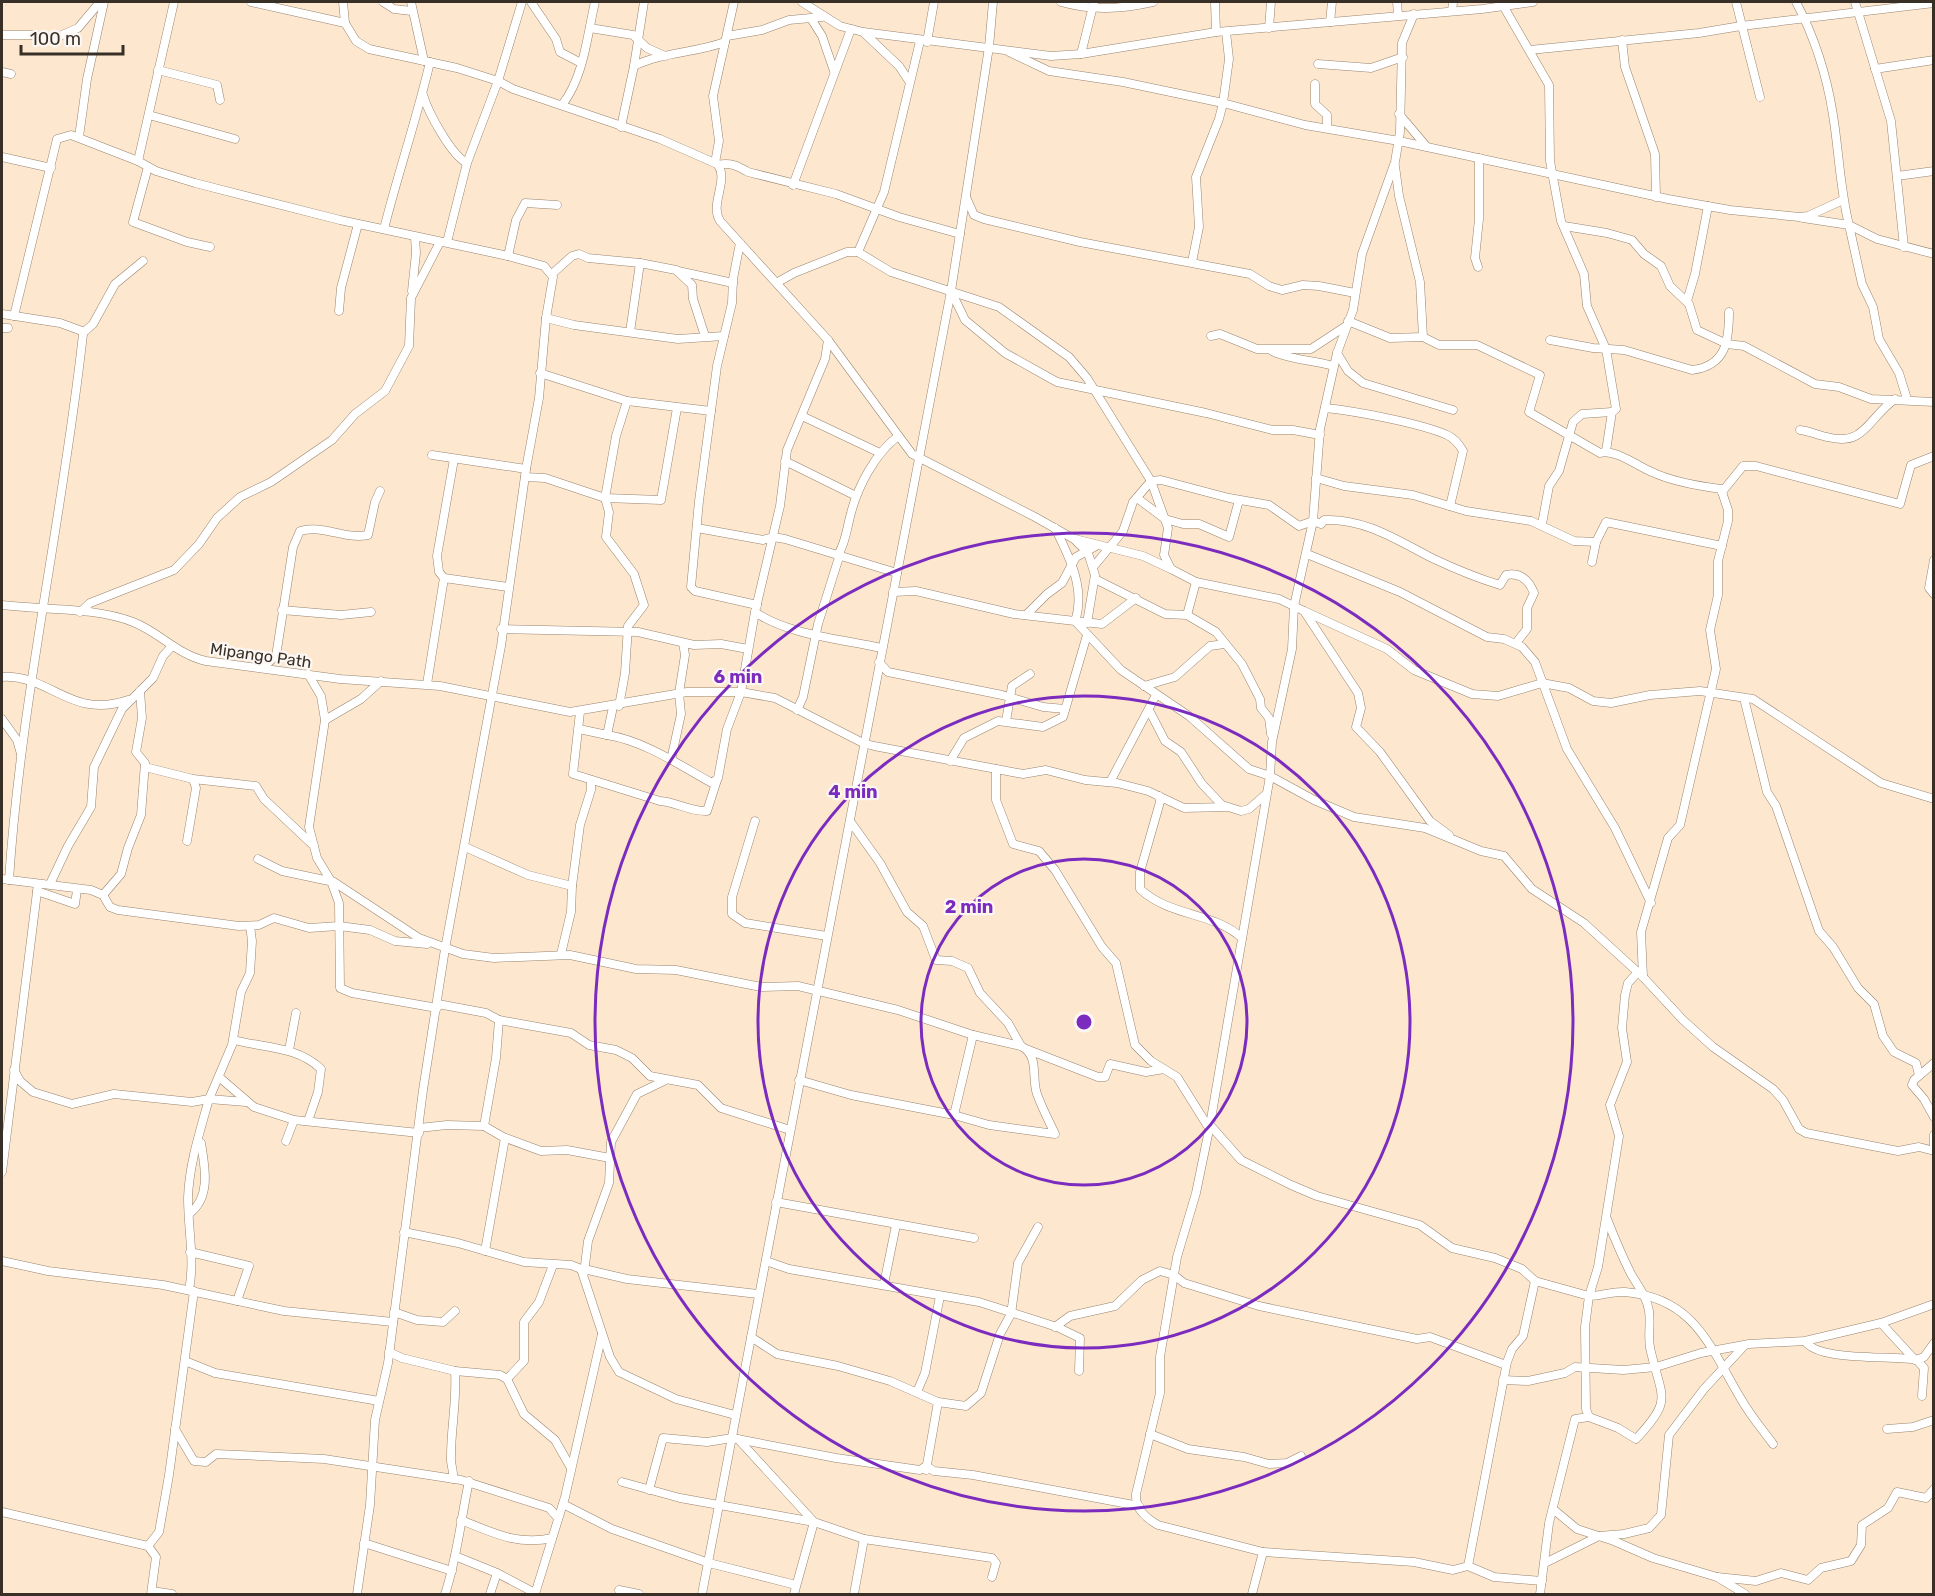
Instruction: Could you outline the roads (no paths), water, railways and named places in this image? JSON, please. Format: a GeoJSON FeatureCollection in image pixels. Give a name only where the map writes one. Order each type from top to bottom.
{"type":"FeatureCollection","features":[{"type":"Feature","properties":{"kind":"street"},"geometry":{"type":"LineString","coordinates":[[2,35],[33,35],[53,39],[78,28],[100,2]]}},
{"type":"Feature","properties":{"kind":"street"},"geometry":{"type":"LineString","coordinates":[[78,137],[87,79],[104,2]]}},
{"type":"Feature","properties":{"kind":"street"},"geometry":{"type":"LineString","coordinates":[[138,161],[174,2]]}},
{"type":"Feature","properties":{"kind":"street"},"geometry":{"type":"LineString","coordinates":[[251,2],[345,23]]}},
{"type":"Feature","properties":{"kind":"street"},"geometry":{"type":"LineString","coordinates":[[343,2],[345,23],[356,41],[369,49],[427,61],[498,81],[513,89],[660,139],[716,164],[721,170],[717,214],[740,243],[778,282],[828,340],[897,437],[912,454],[1074,539],[1143,556],[1196,582],[1279,599],[1387,649],[1414,670],[1472,694],[1498,696],[1542,683],[1569,688],[1593,701],[1611,703],[1650,695],[1700,691],[1744,698],[1764,705],[1881,783],[1934,799]]}},
{"type":"Feature","properties":{"kind":"street"},"geometry":{"type":"LineString","coordinates":[[383,2],[394,9],[412,11]]}},
{"type":"Feature","properties":{"kind":"street"},"geometry":{"type":"LineString","coordinates":[[384,229],[423,94],[427,61],[411,2]]}},
{"type":"Feature","properties":{"kind":"street"},"geometry":{"type":"LineString","coordinates":[[411,298],[443,242],[467,164],[498,81],[522,2]]}},
{"type":"Feature","properties":{"kind":"street"},"geometry":{"type":"LineString","coordinates":[[531,2],[556,39],[560,52],[581,63]]}},
{"type":"Feature","properties":{"kind":"street"},"geometry":{"type":"LineString","coordinates":[[562,105],[570,95],[581,63],[595,2]]}},
{"type":"Feature","properties":{"kind":"street"},"geometry":{"type":"LineString","coordinates":[[621,127],[644,2]]}},
{"type":"Feature","properties":{"kind":"street"},"geometry":{"type":"LineString","coordinates":[[716,164],[719,145],[712,96],[734,2]]}},
{"type":"Feature","properties":{"kind":"street"},"geometry":{"type":"LineString","coordinates":[[802,2],[822,17],[863,32],[923,42],[989,47],[1009,52],[1051,56],[1082,54],[1216,32],[1533,2]]}},
{"type":"Feature","properties":{"kind":"street"},"geometry":{"type":"LineString","coordinates":[[858,252],[884,192],[909,81],[934,2]]}},
{"type":"Feature","properties":{"kind":"street"},"geometry":{"type":"LineString","coordinates":[[702,1594],[719,1503],[735,1438],[735,1415],[951,291],[989,47],[993,2]]}},
{"type":"Feature","properties":{"kind":"street"},"geometry":{"type":"LineString","coordinates":[[1061,2],[1124,8],[1153,2]]}},
{"type":"Feature","properties":{"kind":"street"},"geometry":{"type":"LineString","coordinates":[[1215,2],[1216,32]]}},
{"type":"Feature","properties":{"kind":"street"},"geometry":{"type":"LineString","coordinates":[[1269,28],[1271,2]]}},
{"type":"Feature","properties":{"kind":"street"},"geometry":{"type":"LineString","coordinates":[[1330,22],[1332,2]]}},
{"type":"Feature","properties":{"kind":"street"},"geometry":{"type":"LineString","coordinates":[[1396,2],[1398,15]]}},
{"type":"Feature","properties":{"kind":"street"},"geometry":{"type":"LineString","coordinates":[[1452,2],[1452,11]]}},
{"type":"Feature","properties":{"kind":"street"},"geometry":{"type":"LineString","coordinates":[[1736,2],[1760,97]]}},
{"type":"Feature","properties":{"kind":"street"},"geometry":{"type":"LineString","coordinates":[[1796,2],[1804,17],[1831,100],[1843,200],[1862,284],[1874,307],[1879,339],[1899,373],[1907,399]]}},
{"type":"Feature","properties":{"kind":"street"},"geometry":{"type":"LineString","coordinates":[[1855,2],[1892,121],[1904,247]]}},
{"type":"Feature","properties":{"kind":"street"},"geometry":{"type":"LineString","coordinates":[[1504,3],[1549,85],[1550,161],[1564,226],[1584,274],[1587,306],[1606,349],[1608,370],[1616,397],[1616,409],[1612,412],[1606,451]]}},
{"type":"Feature","properties":{"kind":"street"},"geometry":{"type":"LineString","coordinates":[[1530,50],[1541,51],[1699,33],[1804,17],[1934,3]]}},
{"type":"Feature","properties":{"kind":"street"},"geometry":{"type":"LineString","coordinates":[[1082,54],[1093,5]]}},
{"type":"Feature","properties":{"kind":"street"},"geometry":{"type":"LineString","coordinates":[[1414,14],[1402,43],[1399,141],[1395,162],[1362,254],[1355,293],[1333,366],[1324,408],[1313,521],[1294,606],[1292,649],[1272,742],[1270,776],[1242,938],[1196,1193],[1174,1275],[1160,1357],[1160,1393],[1136,1494],[1145,1517],[1158,1526],[1263,1552],[1414,1562],[1453,1570],[1468,1566],[1494,1577],[1542,1581]]}},
{"type":"Feature","properties":{"kind":"street"},"geometry":{"type":"LineString","coordinates":[[634,66],[665,56],[694,52],[726,39],[789,20],[812,20],[822,17]]}},
{"type":"Feature","properties":{"kind":"street"},"geometry":{"type":"LineString","coordinates":[[812,20],[822,36],[834,71]]}},
{"type":"Feature","properties":{"kind":"street"},"geometry":{"type":"LineString","coordinates":[[590,28],[633,35],[647,48],[665,56]]}},
{"type":"Feature","properties":{"kind":"street"},"geometry":{"type":"LineString","coordinates":[[793,185],[851,29]]}},
{"type":"Feature","properties":{"kind":"street"},"geometry":{"type":"LineString","coordinates":[[863,32],[899,66],[909,81]]}},
{"type":"Feature","properties":{"kind":"street"},"geometry":{"type":"LineString","coordinates":[[1192,262],[1199,227],[1196,177],[1223,103],[1229,59],[1226,32]]}},
{"type":"Feature","properties":{"kind":"street"},"geometry":{"type":"LineString","coordinates":[[1622,40],[1625,67],[1655,154],[1656,197]]}},
{"type":"Feature","properties":{"kind":"street"},"geometry":{"type":"LineString","coordinates":[[1009,52],[1049,71],[1123,82],[1223,103],[1327,129],[1399,141],[1656,197],[1707,206],[1799,216],[1808,216],[1843,200]]}},
{"type":"Feature","properties":{"kind":"street"},"geometry":{"type":"LineString","coordinates":[[1318,64],[1371,68],[1402,57]]}},
{"type":"Feature","properties":{"kind":"street"},"geometry":{"type":"LineString","coordinates":[[1875,69],[1934,60]]}},
{"type":"Feature","properties":{"kind":"street"},"geometry":{"type":"LineString","coordinates":[[158,70],[217,85],[220,100]]}},
{"type":"Feature","properties":{"kind":"street"},"geometry":{"type":"LineString","coordinates":[[2,72],[11,74]]}},
{"type":"Feature","properties":{"kind":"street"},"geometry":{"type":"LineString","coordinates":[[1315,84],[1315,104],[1327,115],[1327,129]]}},
{"type":"Feature","properties":{"kind":"street"},"geometry":{"type":"LineString","coordinates":[[423,94],[431,114],[458,156],[467,164]]}},
{"type":"Feature","properties":{"kind":"street"},"geometry":{"type":"LineString","coordinates":[[1399,114],[1427,147]]}},
{"type":"Feature","properties":{"kind":"street"},"geometry":{"type":"LineString","coordinates":[[148,115],[235,140]]}},
{"type":"Feature","properties":{"kind":"street"},"geometry":{"type":"LineString","coordinates":[[14,316],[57,139],[71,135],[148,167],[195,183],[358,224],[508,256],[544,266],[552,274]]}},
{"type":"Feature","properties":{"kind":"street"},"geometry":{"type":"LineString","coordinates":[[2,157],[51,168]]}},
{"type":"Feature","properties":{"kind":"street"},"geometry":{"type":"LineString","coordinates":[[1478,267],[1475,258],[1479,219],[1479,158]]}},
{"type":"Feature","properties":{"kind":"street"},"geometry":{"type":"LineString","coordinates":[[1395,162],[1399,196],[1420,282],[1423,337]]}},
{"type":"Feature","properties":{"kind":"street"},"geometry":{"type":"LineString","coordinates":[[716,164],[725,163],[793,185],[836,194],[899,217],[960,234]]}},
{"type":"Feature","properties":{"kind":"street"},"geometry":{"type":"LineString","coordinates":[[148,167],[133,222],[187,242],[210,247]]}},
{"type":"Feature","properties":{"kind":"street"},"geometry":{"type":"LineString","coordinates":[[1897,176],[1934,171]]}},
{"type":"Feature","properties":{"kind":"street"},"geometry":{"type":"LineString","coordinates":[[966,195],[974,215],[984,219],[1080,242],[1250,274],[1269,286],[1282,290],[1303,285],[1355,293]]}},
{"type":"Feature","properties":{"kind":"street"},"geometry":{"type":"LineString","coordinates":[[508,256],[516,220],[525,203],[557,205]]}},
{"type":"Feature","properties":{"kind":"street"},"geometry":{"type":"LineString","coordinates":[[1687,301],[1695,273],[1707,206]]}},
{"type":"Feature","properties":{"kind":"street"},"geometry":{"type":"LineString","coordinates":[[1799,216],[1818,222],[1849,225],[1877,239],[1934,254]]}},
{"type":"Feature","properties":{"kind":"street"},"geometry":{"type":"LineString","coordinates":[[339,311],[341,288],[358,224]]}},
{"type":"Feature","properties":{"kind":"street"},"geometry":{"type":"LineString","coordinates":[[1564,226],[1607,232],[1632,240],[1644,254],[1661,266],[1668,283],[1687,301],[1697,330],[1727,344],[1744,346],[1815,384],[1833,386],[1871,399],[1934,402]]}},
{"type":"Feature","properties":{"kind":"street"},"geometry":{"type":"LineString","coordinates":[[80,612],[98,600],[174,570],[199,544],[217,518],[240,497],[271,482],[332,440],[355,414],[385,391],[409,346],[411,298],[417,253],[415,237]]}},
{"type":"Feature","properties":{"kind":"street"},"geometry":{"type":"LineString","coordinates":[[740,243],[732,303],[717,359],[692,590],[756,608],[777,625],[847,643],[881,648]]}},
{"type":"Feature","properties":{"kind":"street"},"geometry":{"type":"LineString","coordinates":[[778,282],[794,273],[847,252],[858,252],[891,272],[999,308],[1069,357],[1095,390],[1151,481],[1168,528],[1164,555],[1171,569]]}},
{"type":"Feature","properties":{"kind":"street"},"geometry":{"type":"LineString","coordinates":[[357,1594],[373,1467],[375,1420],[389,1352],[445,949],[492,698],[525,473],[539,398],[552,274],[572,256],[579,254],[588,258],[640,263],[733,283]]}},
{"type":"Feature","properties":{"kind":"street"},"geometry":{"type":"LineString","coordinates":[[77,890],[75,904],[38,888],[5,879],[21,758],[70,453],[83,333],[93,324],[115,284],[143,261]]}},
{"type":"Feature","properties":{"kind":"street"},"geometry":{"type":"LineString","coordinates":[[630,332],[640,263]]}},
{"type":"Feature","properties":{"kind":"street"},"geometry":{"type":"LineString","coordinates":[[678,271],[692,285],[693,299],[705,336]]}},
{"type":"Feature","properties":{"kind":"street"},"geometry":{"type":"LineString","coordinates":[[951,291],[965,320],[1005,353],[1057,382],[1206,413],[1272,430],[1293,430],[1320,435]]}},
{"type":"Feature","properties":{"kind":"street"},"geometry":{"type":"LineString","coordinates":[[1550,340],[1624,350],[1692,370],[1704,369],[1718,362],[1727,344],[1729,312]]}},
{"type":"Feature","properties":{"kind":"street"},"geometry":{"type":"LineString","coordinates":[[2,314],[60,323],[83,333]]}},
{"type":"Feature","properties":{"kind":"street"},"geometry":{"type":"LineString","coordinates":[[546,318],[690,340],[705,336],[724,336]]}},
{"type":"Feature","properties":{"kind":"street"},"geometry":{"type":"LineString","coordinates":[[1347,323],[1390,338],[1423,337],[1439,345],[1477,345],[1540,375],[1529,412],[1600,453],[1606,451],[1658,475],[1721,489],[1728,510],[1728,527],[1716,571],[1718,595],[1710,630],[1716,663],[1712,694],[1680,825],[1668,838],[1639,938],[1640,975],[1626,990],[1622,1028],[1627,1062],[1610,1105],[1619,1131],[1607,1219],[1589,1296],[1585,1327],[1586,1409],[1589,1417]]}},
{"type":"Feature","properties":{"kind":"street"},"geometry":{"type":"LineString","coordinates":[[1211,336],[1220,334],[1239,344],[1272,351],[1311,349],[1347,323]]}},
{"type":"Feature","properties":{"kind":"street"},"geometry":{"type":"LineString","coordinates":[[580,712],[573,774],[660,801],[672,801],[696,812],[707,810],[718,778],[727,729],[741,692],[756,608],[773,537],[789,443],[825,359],[828,340]]}},
{"type":"Feature","properties":{"kind":"street"},"geometry":{"type":"LineString","coordinates":[[1272,351],[1280,356],[1310,359],[1333,366]]}},
{"type":"Feature","properties":{"kind":"street"},"geometry":{"type":"LineString","coordinates":[[1337,353],[1348,370],[1363,383],[1453,410]]}},
{"type":"Feature","properties":{"kind":"street"},"geometry":{"type":"LineString","coordinates":[[540,373],[627,401],[711,411]]}},
{"type":"Feature","properties":{"kind":"street"},"geometry":{"type":"LineString","coordinates":[[1800,430],[1847,440],[1860,436],[1884,407],[1896,399]]}},
{"type":"Feature","properties":{"kind":"street"},"geometry":{"type":"LineString","coordinates":[[607,735],[625,673],[626,632],[630,621],[644,605],[634,574],[606,537],[609,512],[605,498],[616,436],[627,401]]}},
{"type":"Feature","properties":{"kind":"street"},"geometry":{"type":"LineString","coordinates":[[432,455],[525,473],[605,498],[661,500],[678,408]]}},
{"type":"Feature","properties":{"kind":"street"},"geometry":{"type":"LineString","coordinates":[[1324,408],[1448,435],[1463,451],[1450,506]]}},
{"type":"Feature","properties":{"kind":"street"},"geometry":{"type":"LineString","coordinates":[[1542,524],[1549,486],[1559,471],[1573,422],[1582,414],[1612,412]]}},
{"type":"Feature","properties":{"kind":"street"},"geometry":{"type":"LineString","coordinates":[[802,416],[880,453]]}},
{"type":"Feature","properties":{"kind":"street"},"geometry":{"type":"LineString","coordinates":[[797,710],[805,690],[815,633],[844,543],[856,496],[880,453],[897,437]]}},
{"type":"Feature","properties":{"kind":"street"},"geometry":{"type":"LineString","coordinates":[[1722,492],[1743,466],[1756,466],[1900,504],[1911,465],[1934,456]]}},
{"type":"Feature","properties":{"kind":"street"},"geometry":{"type":"LineString","coordinates":[[454,459],[437,556],[439,572],[444,578],[508,587]]}},
{"type":"Feature","properties":{"kind":"street"},"geometry":{"type":"LineString","coordinates":[[785,461],[856,496]]}},
{"type":"Feature","properties":{"kind":"street"},"geometry":{"type":"LineString","coordinates":[[1316,478],[1328,483],[1399,493],[1466,511],[1542,524],[1574,541],[1596,542]]}},
{"type":"Feature","properties":{"kind":"street"},"geometry":{"type":"LineString","coordinates":[[1094,566],[1123,531],[1137,498],[1151,481],[1161,480],[1239,500],[1269,504],[1299,526],[1313,521],[1321,524],[1324,520],[1342,519],[1363,525],[1396,537],[1445,564],[1500,585],[1506,575],[1515,573],[1531,585],[1534,598],[1527,608],[1527,629],[1515,643]]}},
{"type":"Feature","properties":{"kind":"street"},"geometry":{"type":"LineString","coordinates":[[262,668],[276,656],[293,547],[300,531],[327,530],[356,538],[368,535],[375,502],[380,491]]}},
{"type":"Feature","properties":{"kind":"street"},"geometry":{"type":"LineString","coordinates":[[1137,498],[1165,519],[1183,524],[1199,524],[1229,537],[1239,500]]}},
{"type":"Feature","properties":{"kind":"street"},"geometry":{"type":"LineString","coordinates":[[1592,562],[1596,542],[1606,522],[1722,546]]}},
{"type":"Feature","properties":{"kind":"street"},"geometry":{"type":"LineString","coordinates":[[698,528],[763,540],[773,537],[840,554],[897,573]]}},
{"type":"Feature","properties":{"kind":"street"},"geometry":{"type":"LineString","coordinates":[[1055,528],[1071,562],[1078,592],[1079,611],[1075,621]]}},
{"type":"Feature","properties":{"kind":"street"},"geometry":{"type":"LineString","coordinates":[[1074,539],[1085,550],[1094,566],[1095,579],[1087,623]]}},
{"type":"Feature","properties":{"kind":"street"},"geometry":{"type":"LineString","coordinates":[[1026,615],[1062,583],[1071,562],[1085,550],[1096,546]]}},
{"type":"Feature","properties":{"kind":"street"},"geometry":{"type":"LineString","coordinates":[[1306,554],[1400,592],[1487,638],[1515,643],[1535,662],[1567,749],[1615,828],[1651,903]]}},
{"type":"Feature","properties":{"kind":"street"},"geometry":{"type":"LineString","coordinates":[[1934,560],[1929,588],[1934,594]]}},
{"type":"Feature","properties":{"kind":"street"},"geometry":{"type":"LineString","coordinates":[[427,684],[444,578]]}},
{"type":"Feature","properties":{"kind":"street"},"geometry":{"type":"LineString","coordinates":[[1095,579],[1165,614],[1187,615],[1210,627],[1242,664],[1269,718],[1272,742]]}},
{"type":"Feature","properties":{"kind":"street"},"geometry":{"type":"LineString","coordinates":[[1187,615],[1196,582]]}},
{"type":"Feature","properties":{"kind":"street"},"geometry":{"type":"LineString","coordinates":[[893,592],[916,591],[1026,615],[1102,624],[1136,598]]}},
{"type":"Feature","properties":{"kind":"street","name":"Mipango Path"},"geometry":{"type":"LineString","coordinates":[[2,605],[80,612],[133,622],[195,659],[308,674],[427,684],[492,698],[580,712],[679,693],[741,692],[769,696],[863,743],[1023,774],[1046,770],[1085,780],[1110,782],[1168,798],[1184,808],[1226,807],[1241,811],[1249,809],[1266,794]]}},
{"type":"Feature","properties":{"kind":"street"},"geometry":{"type":"LineString","coordinates":[[282,610],[342,615],[371,612]]}},
{"type":"Feature","properties":{"kind":"street"},"geometry":{"type":"LineString","coordinates":[[1304,611],[1358,693],[1361,708],[1356,727],[1380,752],[1430,821],[1457,841]]}},
{"type":"Feature","properties":{"kind":"street"},"geometry":{"type":"LineString","coordinates":[[1075,621],[1121,669],[1189,716],[1249,769],[1270,776],[1314,800],[1354,817],[1409,824],[1481,851],[1504,856],[1532,889],[1584,924],[1713,1047],[1773,1089],[1783,1100],[1799,1129],[1817,1135],[1893,1150],[1919,1147],[1934,1149],[1934,1135]]}},
{"type":"Feature","properties":{"kind":"street"},"geometry":{"type":"LineString","coordinates":[[501,630],[648,633],[683,643],[748,649]]}},
{"type":"Feature","properties":{"kind":"street"},"geometry":{"type":"LineString","coordinates":[[950,761],[964,738],[987,726],[1006,721],[1046,726],[1063,717],[1087,635]]}},
{"type":"Feature","properties":{"kind":"street"},"geometry":{"type":"LineString","coordinates":[[671,760],[681,714],[679,693],[685,655],[683,643]]}},
{"type":"Feature","properties":{"kind":"street"},"geometry":{"type":"LineString","coordinates":[[1144,686],[1175,676],[1210,646],[1224,644]]}},
{"type":"Feature","properties":{"kind":"street"},"geometry":{"type":"LineString","coordinates":[[2,677],[33,681],[79,703],[114,705],[130,699],[153,678],[163,656],[172,646]]}},
{"type":"Feature","properties":{"kind":"street"},"geometry":{"type":"LineString","coordinates":[[879,662],[888,672],[1011,697],[1043,707],[1065,709]]}},
{"type":"Feature","properties":{"kind":"street"},"geometry":{"type":"LineString","coordinates":[[308,674],[321,696],[325,720],[309,827],[317,858],[331,881],[339,903],[340,988],[351,993],[486,1013],[499,1020],[571,1033],[589,1045],[621,1052],[634,1059],[648,1075],[664,1081],[695,1084],[707,1092],[719,1107],[790,1130]]}},
{"type":"Feature","properties":{"kind":"street"},"geometry":{"type":"LineString","coordinates":[[1006,721],[1013,684],[1030,674]]}},
{"type":"Feature","properties":{"kind":"street"},"geometry":{"type":"LineString","coordinates":[[325,720],[362,699],[381,681]]}},
{"type":"Feature","properties":{"kind":"street"},"geometry":{"type":"LineString","coordinates":[[103,894],[121,874],[141,815],[145,767],[136,752],[142,718],[140,691]]}},
{"type":"Feature","properties":{"kind":"street"},"geometry":{"type":"LineString","coordinates":[[1110,782],[1156,695]]}},
{"type":"Feature","properties":{"kind":"street"},"geometry":{"type":"LineString","coordinates":[[1744,698],[1767,792],[1776,807],[1814,921],[1858,988],[1875,1006],[1885,1039],[1899,1056],[1916,1063],[1919,1075]]}},
{"type":"Feature","properties":{"kind":"street"},"geometry":{"type":"LineString","coordinates":[[50,884],[68,846],[91,807],[94,767],[130,699]]}},
{"type":"Feature","properties":{"kind":"street"},"geometry":{"type":"LineString","coordinates":[[1149,710],[1166,741],[1178,749],[1202,784],[1226,807]]}},
{"type":"Feature","properties":{"kind":"street"},"geometry":{"type":"LineString","coordinates":[[2,719],[17,740],[21,758]]}},
{"type":"Feature","properties":{"kind":"street"},"geometry":{"type":"LineString","coordinates":[[579,729],[634,742],[712,783],[718,778]]}},
{"type":"Feature","properties":{"kind":"street"},"geometry":{"type":"LineString","coordinates":[[145,767],[193,779],[256,786],[264,799],[315,848]]}},
{"type":"Feature","properties":{"kind":"street"},"geometry":{"type":"LineString","coordinates":[[996,769],[996,800],[1013,844],[1039,851],[1058,874],[1102,947],[1116,963],[1135,1045],[1177,1077],[1209,1126],[1241,1160],[1317,1196],[1420,1225],[1452,1248],[1495,1258],[1522,1269],[1535,1281],[1589,1296],[1603,1296],[1612,1292],[1645,1296],[1673,1305],[1692,1321],[1715,1351],[1741,1400],[1773,1444]]}},
{"type":"Feature","properties":{"kind":"street"},"geometry":{"type":"LineString","coordinates":[[187,841],[196,788],[193,779]]}},
{"type":"Feature","properties":{"kind":"street"},"geometry":{"type":"LineString","coordinates":[[561,954],[571,912],[580,825],[591,789],[591,780]]}},
{"type":"Feature","properties":{"kind":"street"},"geometry":{"type":"LineString","coordinates":[[1159,796],[1160,802],[1140,872],[1140,889],[1182,914],[1230,927],[1242,938]]}},
{"type":"Feature","properties":{"kind":"street"},"geometry":{"type":"LineString","coordinates":[[754,821],[732,897],[732,914],[745,923],[827,936]]}},
{"type":"Feature","properties":{"kind":"street"},"geometry":{"type":"LineString","coordinates":[[799,1080],[852,1095],[954,1115],[989,1125],[1055,1134],[1036,1091],[1035,1067],[1024,1047],[1008,1023],[980,993],[968,968],[951,960],[936,960],[923,926],[908,912],[880,863],[850,821]]}},
{"type":"Feature","properties":{"kind":"street"},"geometry":{"type":"LineString","coordinates":[[465,847],[528,875],[572,886]]}},
{"type":"Feature","properties":{"kind":"street"},"geometry":{"type":"LineString","coordinates":[[258,859],[282,872],[331,881],[432,944],[445,949],[494,958],[561,954],[636,969],[676,970],[761,987],[798,986],[815,992],[898,1010],[973,1035],[1024,1047],[1098,1077],[1105,1077],[1110,1064],[1150,1072],[1164,1069]]}},
{"type":"Feature","properties":{"kind":"street"},"geometry":{"type":"LineString","coordinates":[[38,888],[50,884],[103,894]]}},
{"type":"Feature","properties":{"kind":"street"},"geometry":{"type":"LineString","coordinates":[[2,1172],[38,888]]}},
{"type":"Feature","properties":{"kind":"street"},"geometry":{"type":"LineString","coordinates":[[103,894],[110,907],[118,910],[181,917],[201,923],[250,926],[259,925],[274,918],[309,928],[339,926],[370,930],[395,941],[432,944]]}},
{"type":"Feature","properties":{"kind":"street"},"geometry":{"type":"LineString","coordinates":[[148,1546],[159,1532],[185,1361],[191,1291],[188,1201],[191,1173],[209,1099],[234,1040],[241,992],[250,973],[252,941],[250,926]]}},
{"type":"Feature","properties":{"kind":"street"},"geometry":{"type":"LineString","coordinates":[[290,1050],[296,1013]]}},
{"type":"Feature","properties":{"kind":"street"},"geometry":{"type":"LineString","coordinates":[[484,1126],[496,1058],[499,1020]]}},
{"type":"Feature","properties":{"kind":"street"},"geometry":{"type":"LineString","coordinates":[[954,1115],[973,1035]]}},
{"type":"Feature","properties":{"kind":"street"},"geometry":{"type":"LineString","coordinates":[[234,1040],[290,1050],[309,1058],[321,1069],[318,1092],[308,1121]]}},
{"type":"Feature","properties":{"kind":"street"},"geometry":{"type":"LineString","coordinates":[[1934,1063],[1919,1075],[1912,1087],[1924,1099],[1934,1117]]}},
{"type":"Feature","properties":{"kind":"street"},"geometry":{"type":"LineString","coordinates":[[14,1070],[20,1081],[33,1092],[72,1104],[114,1094],[192,1102],[209,1099],[246,1102]]}},
{"type":"Feature","properties":{"kind":"street"},"geometry":{"type":"LineString","coordinates":[[219,1077],[254,1107],[294,1120],[419,1130],[447,1125],[484,1126],[505,1138],[541,1151],[567,1150],[610,1158]]}},
{"type":"Feature","properties":{"kind":"street"},"geometry":{"type":"LineString","coordinates":[[664,1081],[636,1096],[611,1142],[610,1175],[605,1198],[588,1241],[584,1271],[614,1366],[624,1376],[676,1399],[735,1415]]}},
{"type":"Feature","properties":{"kind":"street"},"geometry":{"type":"LineString","coordinates":[[286,1141],[294,1120]]}},
{"type":"Feature","properties":{"kind":"street"},"geometry":{"type":"LineString","coordinates":[[190,1214],[201,1202],[205,1165],[200,1138]]}},
{"type":"Feature","properties":{"kind":"street"},"geometry":{"type":"LineString","coordinates":[[485,1251],[505,1138]]}},
{"type":"Feature","properties":{"kind":"street"},"geometry":{"type":"LineString","coordinates":[[188,1201],[201,1202]]}},
{"type":"Feature","properties":{"kind":"street"},"geometry":{"type":"LineString","coordinates":[[776,1202],[974,1238]]}},
{"type":"Feature","properties":{"kind":"street"},"geometry":{"type":"LineString","coordinates":[[1540,1594],[1553,1509],[1575,1419],[1589,1417],[1636,1438],[1661,1409],[1663,1391],[1650,1351],[1650,1312],[1645,1296],[1632,1274],[1607,1219]]}},
{"type":"Feature","properties":{"kind":"street"},"geometry":{"type":"LineString","coordinates":[[884,1284],[896,1225]]}},
{"type":"Feature","properties":{"kind":"street"},"geometry":{"type":"LineString","coordinates":[[751,1337],[777,1354],[838,1366],[917,1392],[938,1402],[966,1406],[981,1393],[1000,1334],[1011,1314],[1017,1263],[1038,1227]]}},
{"type":"Feature","properties":{"kind":"street"},"geometry":{"type":"LineString","coordinates":[[404,1232],[524,1262],[571,1265],[584,1271],[627,1280],[758,1294]]}},
{"type":"Feature","properties":{"kind":"street"},"geometry":{"type":"LineString","coordinates":[[190,1252],[249,1266],[237,1300]]}},
{"type":"Feature","properties":{"kind":"street"},"geometry":{"type":"LineString","coordinates":[[2,1261],[48,1271],[191,1291],[284,1311],[393,1322]]}},
{"type":"Feature","properties":{"kind":"street"},"geometry":{"type":"LineString","coordinates":[[766,1261],[789,1269],[979,1302],[1055,1327],[1080,1338],[1080,1371]]}},
{"type":"Feature","properties":{"kind":"street"},"geometry":{"type":"LineString","coordinates":[[507,1379],[524,1361],[524,1322],[539,1302],[553,1264]]}},
{"type":"Feature","properties":{"kind":"street"},"geometry":{"type":"LineString","coordinates":[[1055,1327],[1070,1316],[1115,1306],[1142,1280],[1160,1271],[1174,1275],[1184,1283],[1259,1306],[1417,1338],[1430,1337],[1506,1365]]}},
{"type":"Feature","properties":{"kind":"street"},"geometry":{"type":"LineString","coordinates":[[1468,1566],[1506,1365],[1512,1349],[1523,1336],[1535,1281]]}},
{"type":"Feature","properties":{"kind":"street"},"geometry":{"type":"LineString","coordinates":[[917,1392],[925,1373],[940,1296]]}},
{"type":"Feature","properties":{"kind":"street"},"geometry":{"type":"LineString","coordinates":[[1503,1380],[1528,1381],[1564,1373],[1575,1366],[1586,1369],[1656,1367],[1715,1351],[1805,1341],[1881,1323],[1934,1304]]}},
{"type":"Feature","properties":{"kind":"street"},"geometry":{"type":"LineString","coordinates":[[394,1312],[417,1320],[443,1322],[455,1311]]}},
{"type":"Feature","properties":{"kind":"street"},"geometry":{"type":"LineString","coordinates":[[1881,1323],[1924,1368],[1922,1396]]}},
{"type":"Feature","properties":{"kind":"street"},"geometry":{"type":"LineString","coordinates":[[455,1556],[497,1573],[535,1594],[563,1504],[602,1333]]}},
{"type":"Feature","properties":{"kind":"street"},"geometry":{"type":"LineString","coordinates":[[1805,1341],[1815,1351],[1854,1357],[1915,1360],[1924,1357],[1934,1343]]}},
{"type":"Feature","properties":{"kind":"street"},"geometry":{"type":"LineString","coordinates":[[1545,1563],[1599,1536],[1624,1534],[1649,1528],[1661,1515],[1669,1435],[1744,1346]]}},
{"type":"Feature","properties":{"kind":"street"},"geometry":{"type":"LineString","coordinates":[[389,1352],[455,1371],[500,1375],[507,1379],[524,1414],[555,1440],[571,1468]]}},
{"type":"Feature","properties":{"kind":"street"},"geometry":{"type":"LineString","coordinates":[[185,1361],[215,1373],[379,1401]]}},
{"type":"Feature","properties":{"kind":"street"},"geometry":{"type":"LineString","coordinates":[[453,1479],[454,1468],[450,1458],[457,1399],[455,1371]]}},
{"type":"Feature","properties":{"kind":"street"},"geometry":{"type":"LineString","coordinates":[[926,1469],[938,1402]]}},
{"type":"Feature","properties":{"kind":"street"},"geometry":{"type":"LineString","coordinates":[[1887,1429],[1913,1427],[1934,1420]]}},
{"type":"Feature","properties":{"kind":"street"},"geometry":{"type":"LineString","coordinates":[[175,1429],[194,1461],[206,1462],[216,1454],[324,1459],[469,1481],[549,1508],[558,1518]]}},
{"type":"Feature","properties":{"kind":"street"},"geometry":{"type":"LineString","coordinates":[[1150,1434],[1188,1449],[1244,1457],[1269,1464],[1287,1463],[1301,1456]]}},
{"type":"Feature","properties":{"kind":"street"},"geometry":{"type":"LineString","coordinates":[[649,1490],[663,1438],[706,1442],[735,1438],[836,1458],[973,1475],[1139,1506]]}},
{"type":"Feature","properties":{"kind":"street"},"geometry":{"type":"LineString","coordinates":[[735,1438],[814,1522]]}},
{"type":"Feature","properties":{"kind":"street"},"geometry":{"type":"LineString","coordinates":[[445,1594],[452,1571],[469,1481]]}},
{"type":"Feature","properties":{"kind":"street"},"geometry":{"type":"LineString","coordinates":[[622,1482],[680,1498],[719,1503],[814,1522],[864,1539],[974,1558],[992,1558],[996,1563],[992,1577]]}},
{"type":"Feature","properties":{"kind":"street"},"geometry":{"type":"LineString","coordinates":[[1553,1509],[1577,1529],[1653,1558],[1718,1577],[1756,1581],[1781,1573],[1808,1580],[1821,1568],[1851,1561],[1861,1545],[1862,1526],[1888,1508],[1898,1492],[1926,1498],[1934,1489]]}},
{"type":"Feature","properties":{"kind":"street"},"geometry":{"type":"LineString","coordinates":[[563,1504],[612,1528],[709,1563],[796,1586]]}},
{"type":"Feature","properties":{"kind":"street"},"geometry":{"type":"LineString","coordinates":[[2,1512],[148,1546],[156,1557],[151,1593],[172,1594]]}},
{"type":"Feature","properties":{"kind":"street"},"geometry":{"type":"LineString","coordinates":[[461,1520],[505,1538],[536,1542],[552,1538]]}},
{"type":"Feature","properties":{"kind":"street"},"geometry":{"type":"LineString","coordinates":[[794,1594],[814,1522]]}},
{"type":"Feature","properties":{"kind":"street"},"geometry":{"type":"LineString","coordinates":[[854,1594],[864,1539]]}},
{"type":"Feature","properties":{"kind":"street"},"geometry":{"type":"LineString","coordinates":[[364,1543],[452,1571]]}},
{"type":"Feature","properties":{"kind":"street"},"geometry":{"type":"LineString","coordinates":[[1252,1594],[1263,1552]]}},
{"type":"Feature","properties":{"kind":"street"},"geometry":{"type":"LineString","coordinates":[[490,1594],[497,1573]]}},
{"type":"Feature","properties":{"kind":"street"},"geometry":{"type":"LineString","coordinates":[[1718,1577],[1745,1594]]}},
{"type":"Feature","properties":{"kind":"street"},"geometry":{"type":"LineString","coordinates":[[619,1590],[639,1594]]}}]}
